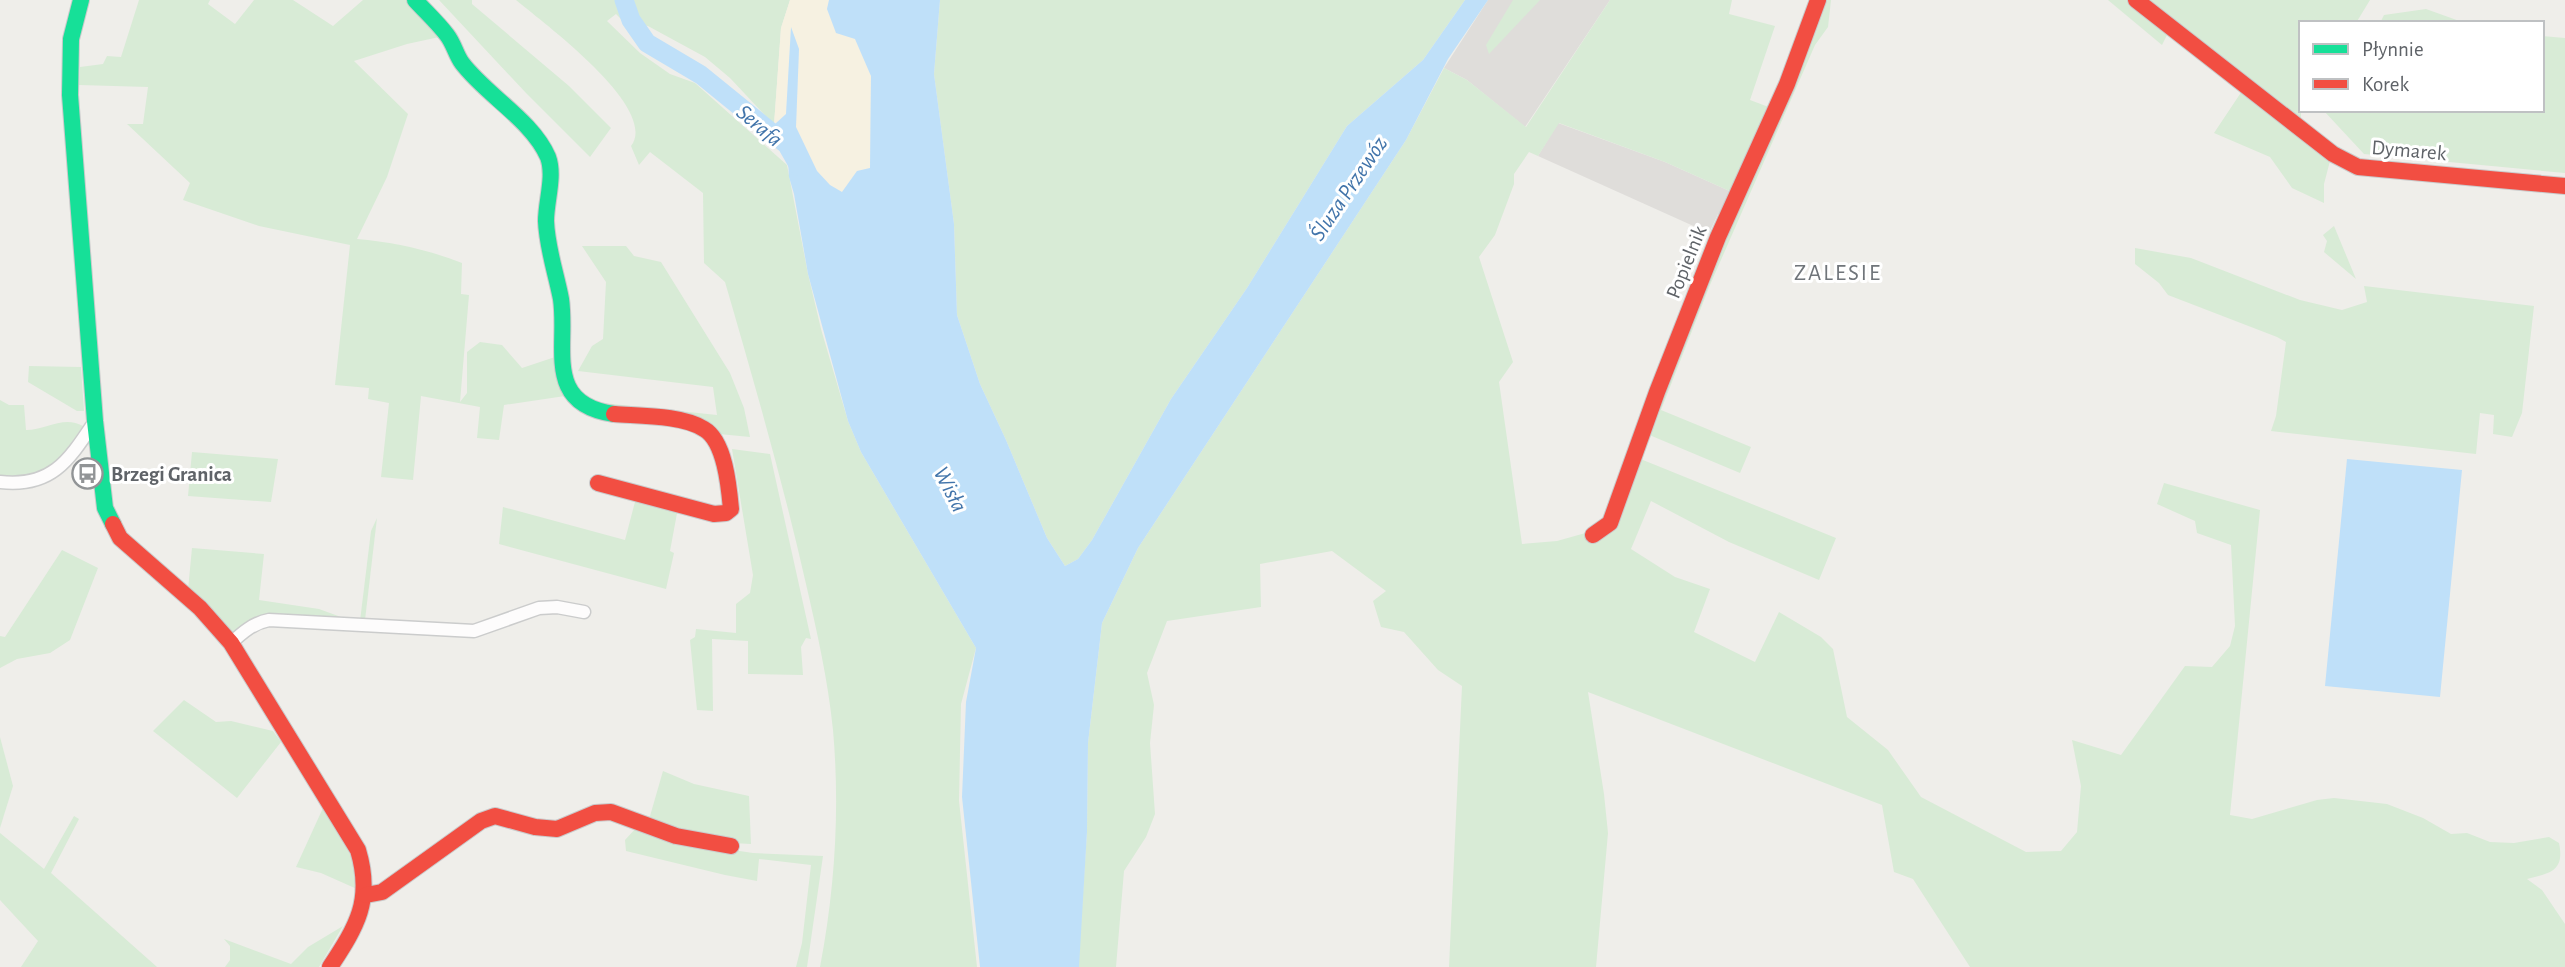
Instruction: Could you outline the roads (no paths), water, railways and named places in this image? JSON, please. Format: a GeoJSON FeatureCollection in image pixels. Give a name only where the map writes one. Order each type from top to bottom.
{"type":"FeatureCollection","features":[{"type":"Feature","properties":{"kind":"street"},"geometry":{"type":"LineString","coordinates":[[80,0],[71,39],[70,95],[104,508],[116,531],[136,554],[200,608],[231,643],[350,834],[365,869],[366,895],[356,925],[330,967]]}},
{"type":"Feature","properties":{"kind":"street"},"geometry":{"type":"LineString","coordinates":[[415,0],[449,37],[462,63],[536,137],[548,158],[550,169],[547,238],[561,301],[561,355],[566,384],[570,391],[584,403],[608,413],[682,421],[705,429],[713,438],[721,456],[728,478],[731,509],[726,513],[714,514],[598,483]]}},
{"type":"Feature","properties":{"kind":"street","name":"Popielnik"},"geometry":{"type":"LineString","coordinates":[[1592,535],[1610,523],[1657,392],[1718,237],[1787,84],[1818,0]]}},
{"type":"Feature","properties":{"kind":"street","name":"Dymarek"},"geometry":{"type":"LineString","coordinates":[[2136,0],[2333,154],[2358,167],[2565,186]]}},
{"type":"Feature","properties":{"kind":"street"},"geometry":{"type":"LineString","coordinates":[[0,482],[18,483],[48,476],[68,459],[95,421]]}},
{"type":"Feature","properties":{"kind":"street"},"geometry":{"type":"LineString","coordinates":[[231,643],[245,631],[269,620],[474,631],[539,608],[557,607],[584,612]]}},
{"type":"Feature","properties":{"kind":"street"},"geometry":{"type":"LineString","coordinates":[[366,895],[382,892],[481,821],[492,816],[535,827],[557,829],[594,813],[611,812],[676,836],[731,846]]}},
{"type":"Feature","properties":{"kind":"water"},"geometry":{"type":"Polygon","coordinates":[[[829,0],[940,0],[934,74],[954,224],[957,315],[980,384],[1047,538],[1065,566],[1078,559],[1092,540],[1171,399],[1247,288],[1347,126],[1423,60],[1465,0],[1488,0],[1448,59],[1406,140],[1138,548],[1102,623],[1088,743],[1087,832],[1079,967],[980,967],[962,797],[966,702],[976,648],[861,452],[848,421],[808,274],[789,177],[787,145],[774,125],[786,114],[791,27],[799,49],[796,127],[817,171],[830,185],[842,192],[857,171],[870,168],[871,76],[855,39],[836,33],[827,9],[829,0]]]}},
{"type":"Feature","properties":{"kind":"water"},"geometry":{"type":"Polygon","coordinates":[[[2347,459],[2462,470],[2440,697],[2325,686],[2347,459]]]}},
{"type":"Feature","properties":{"kind":"waterway","name":"Serafa"},"geometry":{"type":"LineString","coordinates":[[624,0],[631,20],[647,43],[701,75],[787,145],[799,166]]}},
{"type":"Feature","properties":{"kind":"place","name":"Brzegi Granica"},"geometry":{"type":"Point","coordinates":[88,474]}},
{"type":"Feature","properties":{"kind":"district","name":"ZALESIE"},"geometry":{"type":"Point","coordinates":[1838,272]}},
{"type":"Feature","properties":{"kind":"water label","name":"Śluza Przewóz"},"geometry":{"type":"Point","coordinates":[1348,188]}},
{"type":"Feature","properties":{"kind":"water label","name":"Wisła"},"geometry":{"type":"Point","coordinates":[951,489]}}]}
